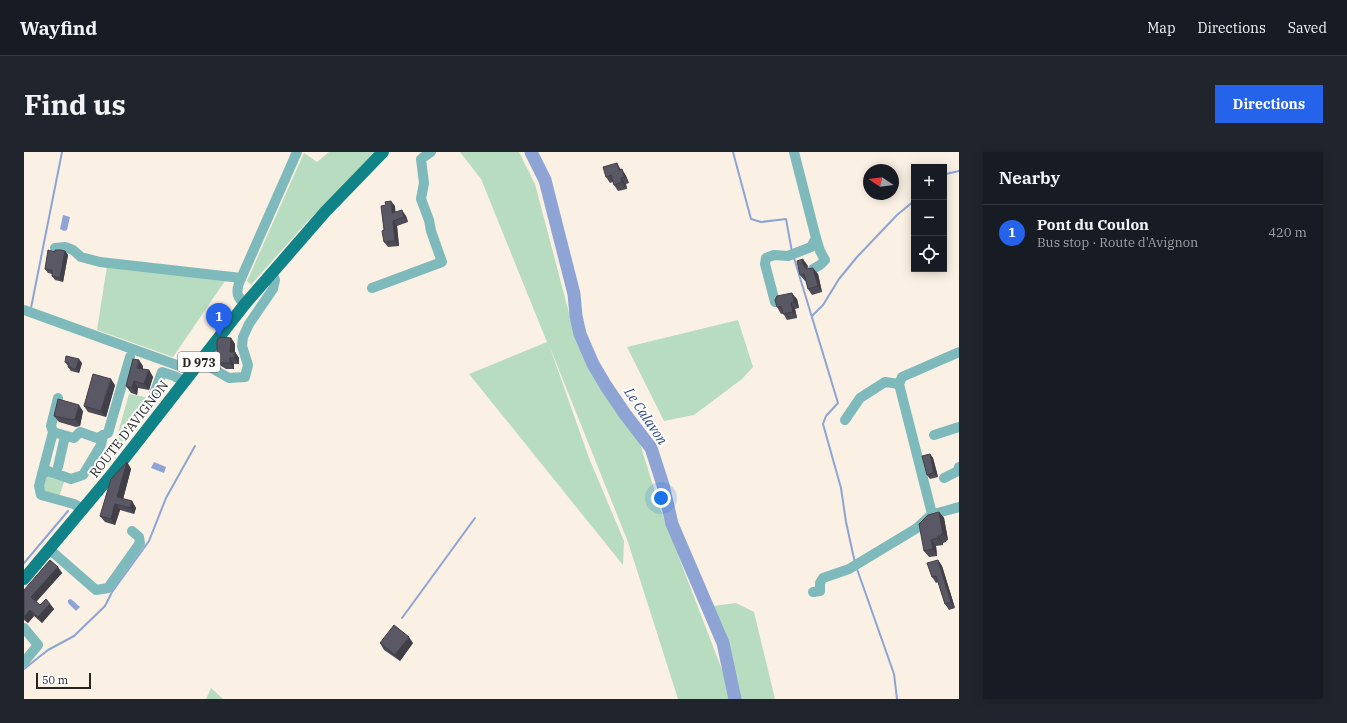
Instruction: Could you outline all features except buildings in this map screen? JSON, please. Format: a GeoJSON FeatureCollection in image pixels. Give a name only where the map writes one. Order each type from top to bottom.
{"type":"FeatureCollection","features":[{"type":"Feature","properties":{"kind":"main road","name":"ROUTE D'AVIGNON"},"geometry":{"type":"LineString","coordinates":[[24,579],[83,510],[245,304],[325,212],[383,152]]}},
{"type":"Feature","properties":{"kind":"street"},"geometry":{"type":"LineString","coordinates":[[245,304],[240,300],[238,295],[238,287],[241,278],[297,152]]}},
{"type":"Feature","properties":{"kind":"street"},"geometry":{"type":"LineString","coordinates":[[372,288],[442,262],[431,231],[430,220],[421,199],[424,183],[421,159],[431,152]]}},
{"type":"Feature","properties":{"kind":"street"},"geometry":{"type":"LineString","coordinates":[[794,152],[816,238],[820,251],[825,260],[813,269]]}},
{"type":"Feature","properties":{"kind":"street"},"geometry":{"type":"LineString","coordinates":[[775,302],[765,264],[766,258],[774,254],[788,256],[811,246],[816,238]]}},
{"type":"Feature","properties":{"kind":"street"},"geometry":{"type":"LineString","coordinates":[[55,248],[65,247],[72,250],[81,258],[100,262],[241,278]]}},
{"type":"Feature","properties":{"kind":"street"},"geometry":{"type":"LineString","coordinates":[[199,361],[229,378],[245,377],[248,365],[242,346],[243,337],[249,324],[274,289],[275,280],[272,272]]}},
{"type":"Feature","properties":{"kind":"street"},"geometry":{"type":"LineString","coordinates":[[24,310],[192,371]]}},
{"type":"Feature","properties":{"kind":"street"},"geometry":{"type":"LineString","coordinates":[[959,352],[902,377],[899,384],[930,510],[934,514],[959,508]]}},
{"type":"Feature","properties":{"kind":"street"},"geometry":{"type":"LineString","coordinates":[[53,432],[74,438],[80,432],[97,438],[108,433],[130,357]]}},
{"type":"Feature","properties":{"kind":"street"},"geometry":{"type":"LineString","coordinates":[[154,394],[162,372],[184,381]]}},
{"type":"Feature","properties":{"kind":"street"},"geometry":{"type":"LineString","coordinates":[[845,420],[860,398],[885,382],[899,384]]}},
{"type":"Feature","properties":{"kind":"street"},"geometry":{"type":"LineString","coordinates":[[58,398],[51,426],[53,432],[39,486],[41,495],[74,504],[83,510]]}},
{"type":"Feature","properties":{"kind":"street"},"geometry":{"type":"LineString","coordinates":[[934,435],[959,427]]}},
{"type":"Feature","properties":{"kind":"street"},"geometry":{"type":"LineString","coordinates":[[42,474],[48,472],[71,479],[83,475],[101,445],[103,435]]}},
{"type":"Feature","properties":{"kind":"street"},"geometry":{"type":"LineString","coordinates":[[58,467],[65,436]]}},
{"type":"Feature","properties":{"kind":"street"},"geometry":{"type":"LineString","coordinates":[[944,478],[958,471],[959,467]]}},
{"type":"Feature","properties":{"kind":"street"},"geometry":{"type":"LineString","coordinates":[[813,592],[820,591],[820,583],[823,578],[849,569],[917,528],[933,512]]}},
{"type":"Feature","properties":{"kind":"street"},"geometry":{"type":"LineString","coordinates":[[49,549],[96,590],[108,588],[140,542],[139,537],[132,531]]}},
{"type":"Feature","properties":{"kind":"street"},"geometry":{"type":"LineString","coordinates":[[24,628],[38,645],[24,662]]}},
{"type":"Feature","properties":{"kind":"green space"},"geometry":{"type":"Polygon","coordinates":[[[329,152],[377,152],[305,224],[251,285],[247,281],[304,153],[317,162],[329,152]]]}},
{"type":"Feature","properties":{"kind":"green space"},"geometry":{"type":"Polygon","coordinates":[[[460,152],[519,152],[535,184],[574,332],[585,358],[639,440],[660,508],[727,683],[730,699],[678,699],[628,542],[549,345],[589,458],[624,541],[623,565],[469,374],[547,342],[481,179],[460,152]]]}},
{"type":"Feature","properties":{"kind":"green space"},"geometry":{"type":"Polygon","coordinates":[[[107,266],[225,281],[173,357],[97,330],[107,266]]]}},
{"type":"Feature","properties":{"kind":"green space"},"geometry":{"type":"Polygon","coordinates":[[[738,320],[753,367],[742,379],[694,415],[664,421],[627,347],[738,320]]]}},
{"type":"Feature","properties":{"kind":"green space"},"geometry":{"type":"Polygon","coordinates":[[[129,394],[150,398],[153,404],[122,444],[116,440],[129,394]]]}},
{"type":"Feature","properties":{"kind":"green space"},"geometry":{"type":"Polygon","coordinates":[[[49,474],[65,479],[59,497],[48,494],[42,488],[42,481],[49,474]]]}},
{"type":"Feature","properties":{"kind":"green space"},"geometry":{"type":"Polygon","coordinates":[[[736,603],[754,612],[775,699],[741,699],[727,639],[712,606],[736,603]]]}},
{"type":"Feature","properties":{"kind":"green space"},"geometry":{"type":"Polygon","coordinates":[[[211,688],[223,699],[206,699],[211,688]]]}},
{"type":"Feature","properties":{"kind":"water"},"geometry":{"type":"Polygon","coordinates":[[[63,215],[70,217],[67,230],[64,231],[60,229],[63,215]]]}},
{"type":"Feature","properties":{"kind":"water"},"geometry":{"type":"Polygon","coordinates":[[[154,462],[166,467],[164,473],[151,468],[154,462]]]}},
{"type":"Feature","properties":{"kind":"water"},"geometry":{"type":"Polygon","coordinates":[[[71,599],[80,607],[76,611],[68,603],[68,600],[71,599]]]}},
{"type":"Feature","properties":{"kind":"waterway"},"geometry":{"type":"LineString","coordinates":[[31,308],[62,152]]}},
{"type":"Feature","properties":{"kind":"waterway","name":"Le Calavon"},"geometry":{"type":"LineString","coordinates":[[531,152],[545,180],[574,294],[576,316],[580,334],[593,364],[606,386],[651,448],[663,485],[672,524],[723,643],[735,699]]}},
{"type":"Feature","properties":{"kind":"waterway"},"geometry":{"type":"LineString","coordinates":[[733,152],[751,219],[761,222],[786,219],[792,252]]}},
{"type":"Feature","properties":{"kind":"waterway"},"geometry":{"type":"LineString","coordinates":[[947,174],[959,171]]}},
{"type":"Feature","properties":{"kind":"waterway"},"geometry":{"type":"LineString","coordinates":[[812,316],[823,305],[839,279],[857,257],[897,215],[911,203]]}},
{"type":"Feature","properties":{"kind":"waterway"},"geometry":{"type":"LineString","coordinates":[[794,258],[838,403],[826,416],[823,424],[841,488],[846,522],[855,563]]}},
{"type":"Feature","properties":{"kind":"waterway"},"geometry":{"type":"LineString","coordinates":[[24,669],[48,650],[74,636],[105,606],[112,592],[149,541],[166,498],[195,446]]}},
{"type":"Feature","properties":{"kind":"waterway"},"geometry":{"type":"LineString","coordinates":[[24,563],[68,511]]}},
{"type":"Feature","properties":{"kind":"waterway"},"geometry":{"type":"LineString","coordinates":[[402,618],[475,518]]}},
{"type":"Feature","properties":{"kind":"waterway"},"geometry":{"type":"LineString","coordinates":[[857,569],[894,674],[897,699]]}},
{"type":"Feature","properties":{"kind":"place","name":"Pont du Coulon"},"geometry":{"type":"Point","coordinates":[219,336]}}]}
